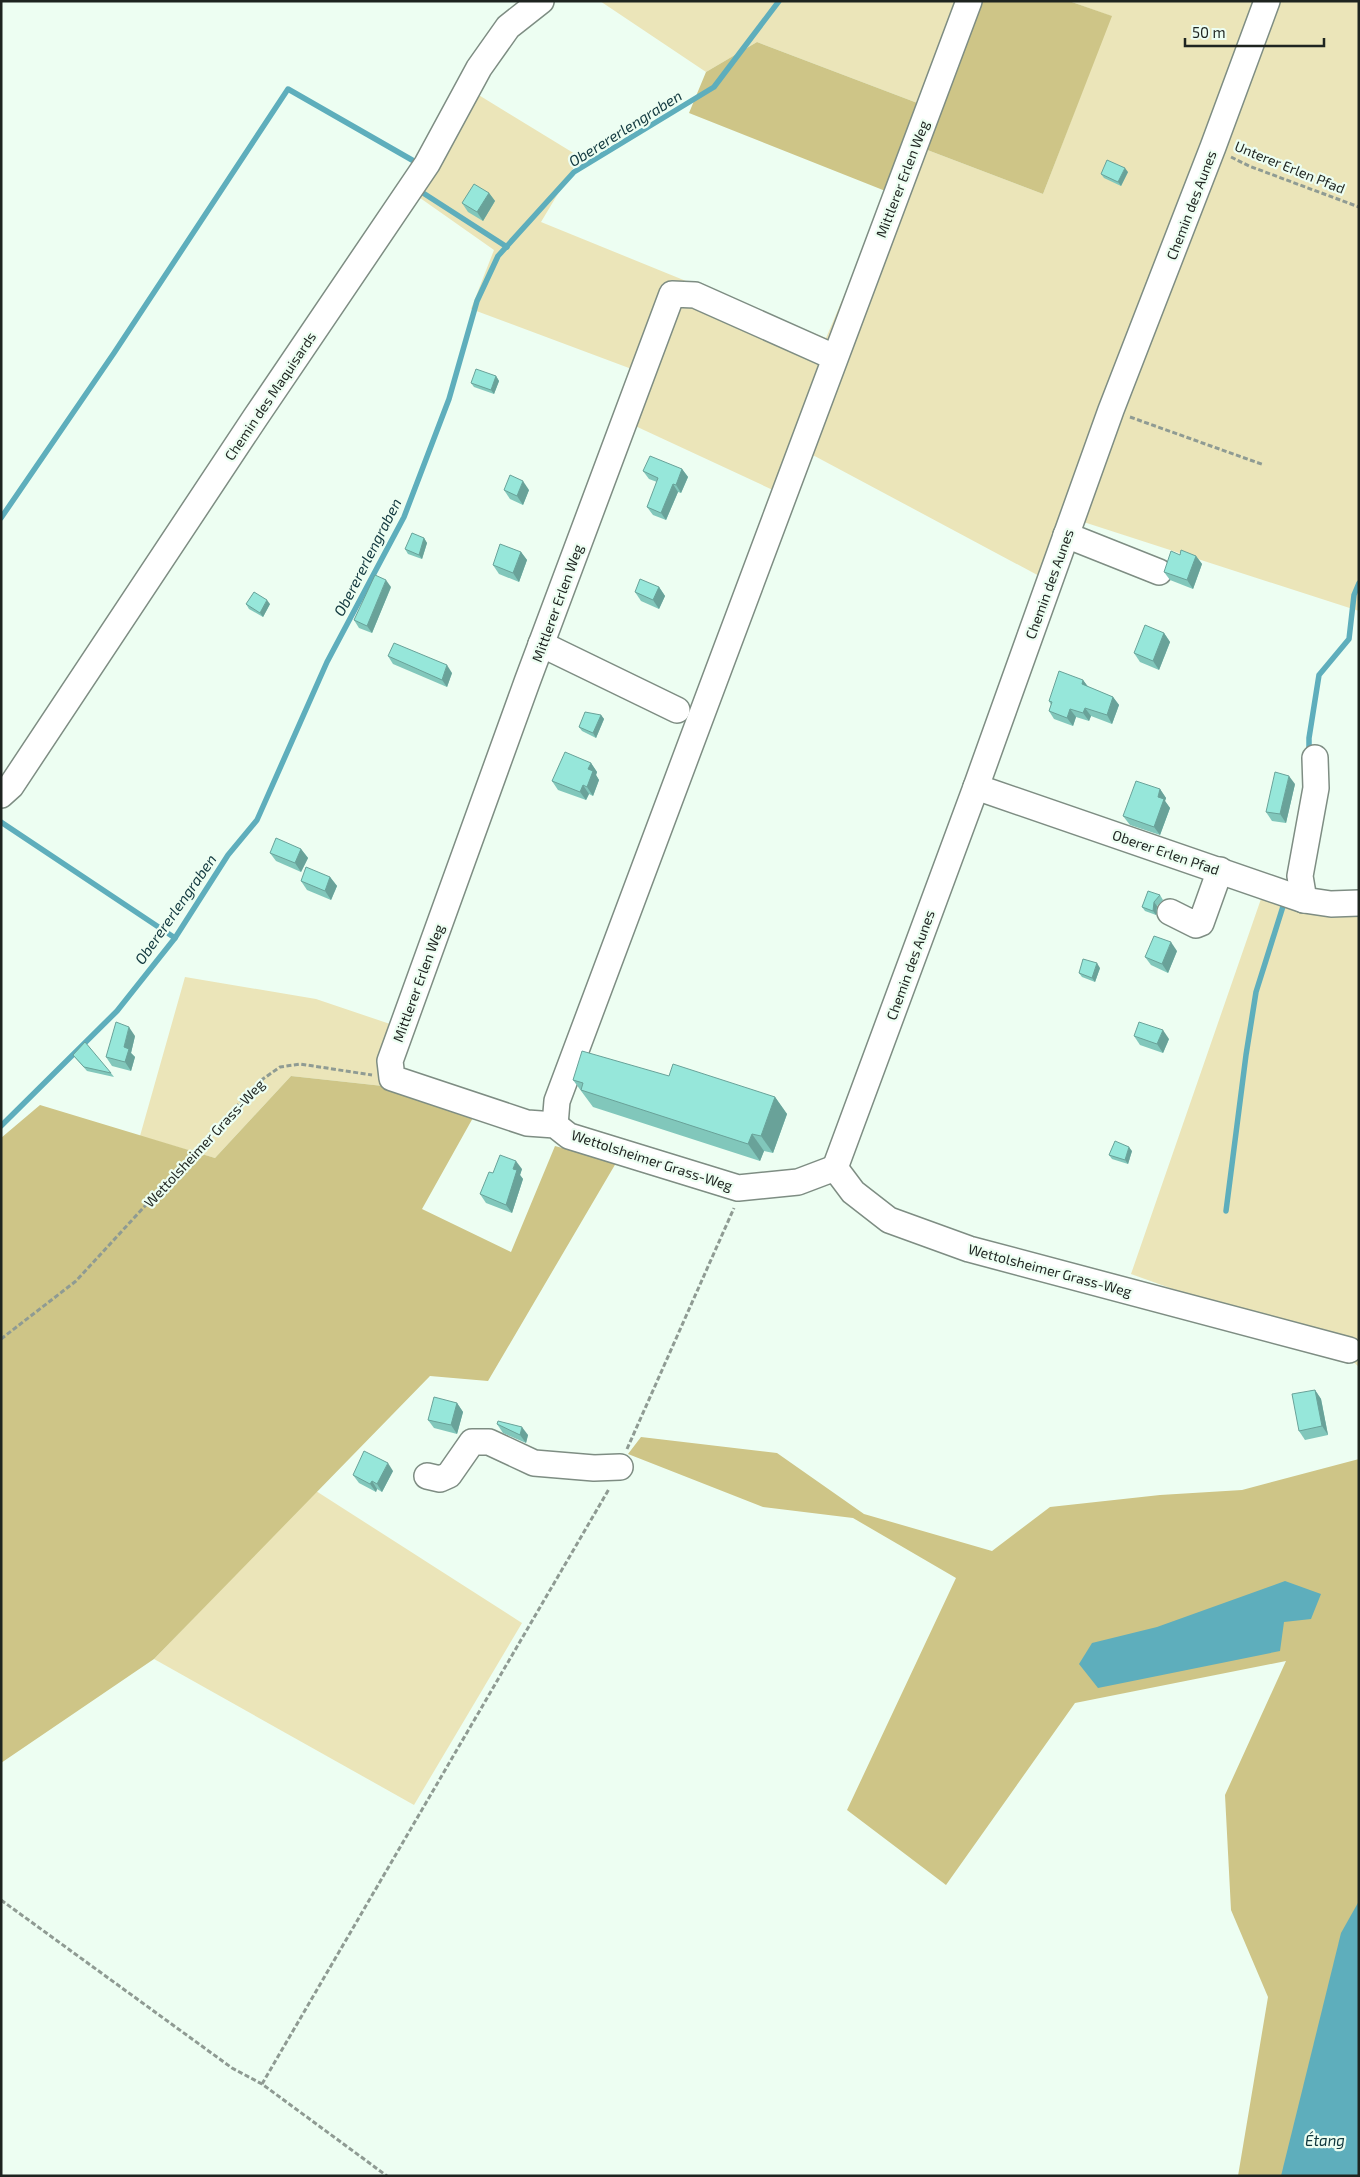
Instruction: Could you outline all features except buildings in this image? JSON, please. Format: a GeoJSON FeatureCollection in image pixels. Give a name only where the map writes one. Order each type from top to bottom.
{"type":"FeatureCollection","features":[{"type":"Feature","properties":{"kind":"street","name":"Chemin des Maquisards"},"geometry":{"type":"LineString","coordinates":[[1,795],[11,786],[427,164],[479,68],[508,27],[541,1]]}},
{"type":"Feature","properties":{"kind":"street","name":"Mittlerer Erlen Weg"},"geometry":{"type":"LineString","coordinates":[[555,1125],[557,1101],[834,357],[969,1]]}},
{"type":"Feature","properties":{"kind":"street","name":"Chemin des Aunes"},"geometry":{"type":"LineString","coordinates":[[834,1168],[976,787],[1111,410],[1213,147],[1267,1]]}},
{"type":"Feature","properties":{"kind":"street","name":"Mittlerer Erlen Weg"},"geometry":{"type":"LineString","coordinates":[[392,1078],[390,1061],[672,294],[695,295],[834,357]]}},
{"type":"Feature","properties":{"kind":"street"},"geometry":{"type":"LineString","coordinates":[[1066,535],[1159,572]]}},
{"type":"Feature","properties":{"kind":"street"},"geometry":{"type":"LineString","coordinates":[[542,644],[678,710]]}},
{"type":"Feature","properties":{"kind":"street"},"geometry":{"type":"LineString","coordinates":[[1304,900],[1300,876],[1316,788],[1314,758]]}},
{"type":"Feature","properties":{"kind":"street","name":"Oberer Erlen Pfad"},"geometry":{"type":"LineString","coordinates":[[976,787],[1304,900],[1331,904],[1359,903]]}},
{"type":"Feature","properties":{"kind":"street"},"geometry":{"type":"LineString","coordinates":[[1170,912],[1196,925],[1201,923],[1220,870]]}},
{"type":"Feature","properties":{"kind":"street","name":"Wettolsheimer Grass-Weg"},"geometry":{"type":"LineString","coordinates":[[392,1078],[527,1123],[555,1125],[569,1136],[738,1188],[798,1182],[834,1168],[853,1192],[889,1220],[969,1249],[1349,1350]]}},
{"type":"Feature","properties":{"kind":"street"},"geometry":{"type":"LineString","coordinates":[[427,1476],[440,1479],[449,1475],[472,1442],[489,1442],[534,1462],[594,1468],[620,1467]]}},
{"type":"Feature","properties":{"kind":"path","name":"Unterer Erlen Pfad"},"geometry":{"type":"LineString","coordinates":[[1213,147],[1249,166],[1359,207]]}},
{"type":"Feature","properties":{"kind":"path"},"geometry":{"type":"LineString","coordinates":[[1111,410],[1264,465]]}},
{"type":"Feature","properties":{"kind":"path","name":"Wettolsheimer Grass-Weg"},"geometry":{"type":"LineString","coordinates":[[1,1339],[76,1281],[260,1081],[280,1067],[300,1064],[392,1078]]}},
{"type":"Feature","properties":{"kind":"path"},"geometry":{"type":"LineString","coordinates":[[262,2084],[613,1482],[736,1206],[738,1188]]}},
{"type":"Feature","properties":{"kind":"path"},"geometry":{"type":"LineString","coordinates":[[1,1900],[232,2068],[262,2084],[387,2176]]}},
{"type":"Feature","properties":{"kind":"shaded area"},"geometry":{"type":"Polygon","coordinates":[[[600,1],[976,1],[920,104],[757,42],[706,72],[600,1]]]}},
{"type":"Feature","properties":{"kind":"shaded area"},"geometry":{"type":"Polygon","coordinates":[[[976,1],[1069,1],[1112,16],[1043,194],[909,143],[888,192],[689,113],[706,72],[757,42],[920,104],[976,1]]]}},
{"type":"Feature","properties":{"kind":"shaded area"},"geometry":{"type":"Polygon","coordinates":[[[1069,1],[1359,1],[1359,611],[1065,516],[1043,578],[809,453],[788,497],[618,418],[637,371],[471,309],[494,250],[413,193],[464,86],[580,157],[541,222],[826,338],[909,143],[1043,194],[1111,16],[1069,1]]]}},
{"type":"Feature","properties":{"kind":"shaded area"},"geometry":{"type":"Polygon","coordinates":[[[1262,896],[1359,914],[1359,1367],[1350,1359],[1220,1306],[1131,1274],[1262,896]]]}},
{"type":"Feature","properties":{"kind":"shaded area"},"geometry":{"type":"Polygon","coordinates":[[[185,977],[316,999],[396,1026],[383,1086],[291,1076],[215,1158],[140,1136],[185,977]]]}},
{"type":"Feature","properties":{"kind":"shaded area"},"geometry":{"type":"Polygon","coordinates":[[[291,1076],[383,1086],[474,1116],[422,1209],[511,1252],[555,1146],[616,1163],[488,1381],[430,1376],[154,1659],[1,1763],[1,1138],[40,1105],[215,1158],[291,1076]]]}},
{"type":"Feature","properties":{"kind":"shaded area"},"geometry":{"type":"Polygon","coordinates":[[[641,1437],[777,1453],[864,1514],[992,1551],[1050,1507],[1160,1495],[1242,1490],[1359,1459],[1359,2176],[1238,2176],[1268,1997],[1231,1910],[1225,1795],[1286,1661],[1075,1703],[946,1885],[847,1810],[956,1578],[853,1518],[763,1507],[628,1454],[641,1437]]]}},
{"type":"Feature","properties":{"kind":"shaded area"},"geometry":{"type":"Polygon","coordinates":[[[316,1491],[522,1623],[414,1805],[154,1659],[316,1491]]]}},
{"type":"Feature","properties":{"kind":"water"},"geometry":{"type":"Polygon","coordinates":[[[1285,1581],[1321,1594],[1311,1619],[1284,1622],[1280,1651],[1098,1688],[1079,1664],[1092,1643],[1157,1627],[1285,1581]]]}},
{"type":"Feature","properties":{"kind":"water","name":"Étang"},"geometry":{"type":"Polygon","coordinates":[[[1359,1901],[1359,2176],[1281,2176],[1341,1933],[1359,1901]]]}},
{"type":"Feature","properties":{"kind":"waterway","name":"Oberererlengraben"},"geometry":{"type":"LineString","coordinates":[[1,1126],[117,1011],[175,938],[228,855],[257,820],[327,662],[404,517],[449,399],[477,301],[498,256],[574,172],[714,87],[779,1]]}},
{"type":"Feature","properties":{"kind":"waterway"},"geometry":{"type":"LineString","coordinates":[[1,518],[114,353],[288,89],[419,164]]}},
{"type":"Feature","properties":{"kind":"waterway"},"geometry":{"type":"LineString","coordinates":[[422,189],[420,191],[507,247]]}},
{"type":"Feature","properties":{"kind":"waterway"},"geometry":{"type":"LineString","coordinates":[[1309,754],[1309,738],[1319,675],[1349,639],[1354,595],[1359,583]]}},
{"type":"Feature","properties":{"kind":"waterway"},"geometry":{"type":"LineString","coordinates":[[1,822],[175,938]]}},
{"type":"Feature","properties":{"kind":"waterway"},"geometry":{"type":"LineString","coordinates":[[1226,1211],[1256,992],[1285,900]]}}]}
